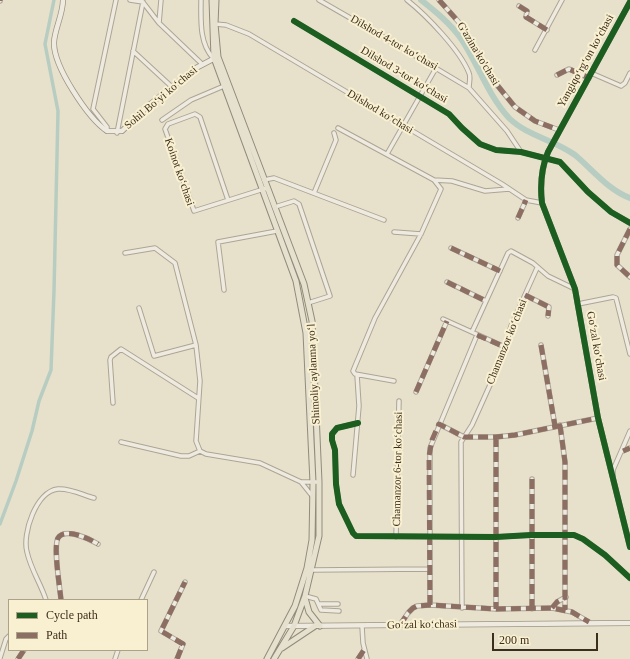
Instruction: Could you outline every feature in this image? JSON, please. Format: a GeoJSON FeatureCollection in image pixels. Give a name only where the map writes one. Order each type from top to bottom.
{"type":"FeatureCollection","features":[{"type":"Feature","properties":{"kind":"main road"},"geometry":{"type":"LineString","coordinates":[[63,0],[63,5],[55,32],[55,56],[78,99],[93,119],[107,131]]}},
{"type":"Feature","properties":{"kind":"main road","name":"Shimoliy aylanma yoʻl"},"geometry":{"type":"LineString","coordinates":[[212,0],[216,58],[224,86],[265,189],[277,231],[299,292],[306,333],[313,483],[312,540],[307,568],[295,606],[268,659]]}},
{"type":"Feature","properties":{"kind":"main road","name":"Shimoliy aylanma yoʻl"},"geometry":{"type":"LineString","coordinates":[[216,0],[216,58],[264,180],[265,189],[275,207],[304,284],[312,321],[319,482],[319,536],[305,596],[294,626],[274,659]]}},
{"type":"Feature","properties":{"kind":"main road","name":"Yangiqoʻrgʻon koʻchasi"},"geometry":{"type":"LineString","coordinates":[[548,152],[630,2]]}},
{"type":"Feature","properties":{"kind":"main road","name":"Sohil Boʻyi koʻchasi"},"geometry":{"type":"LineString","coordinates":[[107,131],[117,132],[128,127],[149,105],[202,64],[216,58]]}},
{"type":"Feature","properties":{"kind":"main road","name":"Goʻzal koʻchasi"},"geometry":{"type":"LineString","coordinates":[[548,152],[540,181],[542,203],[575,289],[598,418],[630,547]]}},
{"type":"Feature","properties":{"kind":"main road"},"geometry":{"type":"LineString","coordinates":[[308,364],[314,362]]}},
{"type":"Feature","properties":{"kind":"main road"},"geometry":{"type":"LineString","coordinates":[[280,650],[318,626],[309,612],[305,596]]}},
{"type":"Feature","properties":{"kind":"main road","name":"Goʻzal koʻchasi"},"geometry":{"type":"LineString","coordinates":[[285,626],[589,622],[630,623]]}},
{"type":"Feature","properties":{"kind":"street"},"geometry":{"type":"LineString","coordinates":[[107,131],[107,127],[93,111],[116,0]]}},
{"type":"Feature","properties":{"kind":"street"},"geometry":{"type":"LineString","coordinates":[[130,0],[142,1],[158,23],[202,64]]}},
{"type":"Feature","properties":{"kind":"street"},"geometry":{"type":"LineString","coordinates":[[158,23],[161,0]]}},
{"type":"Feature","properties":{"kind":"street"},"geometry":{"type":"LineString","coordinates":[[201,0],[204,40],[208,52],[216,58]]}},
{"type":"Feature","properties":{"kind":"street","name":"Dilshod 4-tor koʻchasi"},"geometry":{"type":"LineString","coordinates":[[318,0],[469,88],[507,131],[521,152]]}},
{"type":"Feature","properties":{"kind":"street"},"geometry":{"type":"LineString","coordinates":[[407,0],[419,10],[451,45],[465,64],[470,74],[469,88]]}},
{"type":"Feature","properties":{"kind":"street","name":"G'azina ko'chasi"},"geometry":{"type":"LineString","coordinates":[[439,0],[464,28],[493,80],[515,107],[535,121],[559,130]]}},
{"type":"Feature","properties":{"kind":"street"},"geometry":{"type":"LineString","coordinates":[[535,50],[562,0]]}},
{"type":"Feature","properties":{"kind":"street"},"geometry":{"type":"LineString","coordinates":[[117,132],[142,1]]}},
{"type":"Feature","properties":{"kind":"street"},"geometry":{"type":"LineString","coordinates":[[519,6],[527,11],[526,18],[546,30]]}},
{"type":"Feature","properties":{"kind":"street","name":"Dilshod 3-tor koʻchasi"},"geometry":{"type":"LineString","coordinates":[[294,21],[449,114],[480,144],[496,150],[521,152],[546,157],[560,162],[588,192],[611,212],[630,224]]}},
{"type":"Feature","properties":{"kind":"street","name":"Dilshod koʻchasi"},"geometry":{"type":"LineString","coordinates":[[216,24],[226,25],[249,34],[526,200],[542,203]]}},
{"type":"Feature","properties":{"kind":"street"},"geometry":{"type":"LineString","coordinates":[[133,51],[172,87]]}},
{"type":"Feature","properties":{"kind":"street"},"geometry":{"type":"LineString","coordinates":[[387,154],[436,68]]}},
{"type":"Feature","properties":{"kind":"street"},"geometry":{"type":"LineString","coordinates":[[557,75],[569,69],[621,86],[625,83],[630,73]]}},
{"type":"Feature","properties":{"kind":"street"},"geometry":{"type":"LineString","coordinates":[[162,120],[191,100],[224,86]]}},
{"type":"Feature","properties":{"kind":"street","name":"Koinot koʻchasi"},"geometry":{"type":"LineString","coordinates":[[228,200],[200,117],[196,114],[168,124],[165,129],[192,210],[196,211],[265,189]]}},
{"type":"Feature","properties":{"kind":"street"},"geometry":{"type":"LineString","coordinates":[[338,128],[434,180],[440,187],[441,193],[421,234],[375,318],[353,371],[357,374],[394,381]]}},
{"type":"Feature","properties":{"kind":"street"},"geometry":{"type":"LineString","coordinates":[[314,193],[336,140],[334,132]]}},
{"type":"Feature","properties":{"kind":"street"},"geometry":{"type":"LineString","coordinates":[[264,180],[274,178],[384,220]]}},
{"type":"Feature","properties":{"kind":"street"},"geometry":{"type":"LineString","coordinates":[[434,180],[452,181],[486,191],[509,189]]}},
{"type":"Feature","properties":{"kind":"street"},"geometry":{"type":"LineString","coordinates":[[518,218],[526,200]]}},
{"type":"Feature","properties":{"kind":"street"},"geometry":{"type":"LineString","coordinates":[[275,207],[294,201],[298,204],[322,269],[330,296],[308,303]]}},
{"type":"Feature","properties":{"kind":"street"},"geometry":{"type":"LineString","coordinates":[[630,229],[616,258],[619,268],[630,277]]}},
{"type":"Feature","properties":{"kind":"street"},"geometry":{"type":"LineString","coordinates":[[224,290],[218,242],[277,231]]}},
{"type":"Feature","properties":{"kind":"street"},"geometry":{"type":"LineString","coordinates":[[394,232],[421,234]]}},
{"type":"Feature","properties":{"kind":"street"},"geometry":{"type":"LineString","coordinates":[[125,253],[155,248],[175,263],[196,345],[200,380],[196,441],[200,451],[206,454],[260,463],[301,482],[319,482]]}},
{"type":"Feature","properties":{"kind":"street"},"geometry":{"type":"LineString","coordinates":[[451,248],[500,271]]}},
{"type":"Feature","properties":{"kind":"street"},"geometry":{"type":"LineString","coordinates":[[472,332],[508,253],[511,251],[533,263],[548,276],[575,289]]}},
{"type":"Feature","properties":{"kind":"street","name":"Chamanzor koʻchasi"},"geometry":{"type":"LineString","coordinates":[[462,608],[462,442],[464,436],[472,425],[503,356],[511,326],[537,268]]}},
{"type":"Feature","properties":{"kind":"street"},"geometry":{"type":"LineString","coordinates":[[446,282],[486,302]]}},
{"type":"Feature","properties":{"kind":"street"},"geometry":{"type":"LineString","coordinates":[[525,295],[549,307],[548,316]]}},
{"type":"Feature","properties":{"kind":"street"},"geometry":{"type":"LineString","coordinates":[[578,304],[613,297],[616,298],[630,354]]}},
{"type":"Feature","properties":{"kind":"street"},"geometry":{"type":"LineString","coordinates":[[140,308],[154,356],[196,345]]}},
{"type":"Feature","properties":{"kind":"street"},"geometry":{"type":"LineString","coordinates":[[443,319],[505,347]]}},
{"type":"Feature","properties":{"kind":"street"},"geometry":{"type":"LineString","coordinates":[[416,392],[448,321]]}},
{"type":"Feature","properties":{"kind":"street"},"geometry":{"type":"LineString","coordinates":[[430,605],[431,537],[429,456],[432,440],[477,335]]}},
{"type":"Feature","properties":{"kind":"street"},"geometry":{"type":"LineString","coordinates":[[541,346],[555,426]]}},
{"type":"Feature","properties":{"kind":"street"},"geometry":{"type":"LineString","coordinates":[[113,403],[110,360],[111,357],[121,349],[198,398]]}},
{"type":"Feature","properties":{"kind":"street"},"geometry":{"type":"LineString","coordinates":[[354,475],[360,406],[357,374]]}},
{"type":"Feature","properties":{"kind":"street","name":"Chamanzor 6-tor koʻchasi"},"geometry":{"type":"LineString","coordinates":[[396,537],[399,401]]}},
{"type":"Feature","properties":{"kind":"street"},"geometry":{"type":"LineString","coordinates":[[439,424],[464,436],[496,437],[515,435],[598,418]]}},
{"type":"Feature","properties":{"kind":"street"},"geometry":{"type":"LineString","coordinates":[[358,423],[340,427],[332,434],[339,504],[353,533],[356,536],[496,537],[574,535],[583,539],[609,558],[630,578]]}},
{"type":"Feature","properties":{"kind":"street"},"geometry":{"type":"LineString","coordinates":[[560,425],[565,451],[565,610]]}},
{"type":"Feature","properties":{"kind":"street"},"geometry":{"type":"LineString","coordinates":[[613,478],[613,470],[623,451],[630,431]]}},
{"type":"Feature","properties":{"kind":"street"},"geometry":{"type":"LineString","coordinates":[[496,437],[496,609]]}},
{"type":"Feature","properties":{"kind":"street"},"geometry":{"type":"LineString","coordinates":[[121,442],[181,456],[189,456],[200,451]]}},
{"type":"Feature","properties":{"kind":"street"},"geometry":{"type":"LineString","coordinates":[[623,451],[630,448]]}},
{"type":"Feature","properties":{"kind":"street"},"geometry":{"type":"LineString","coordinates":[[532,480],[532,609]]}},
{"type":"Feature","properties":{"kind":"street"},"geometry":{"type":"LineString","coordinates":[[301,482],[313,498]]}},
{"type":"Feature","properties":{"kind":"street"},"geometry":{"type":"LineString","coordinates":[[46,599],[36,579],[27,552],[26,540],[31,517],[49,492],[57,489],[94,498]]}},
{"type":"Feature","properties":{"kind":"street"},"geometry":{"type":"LineString","coordinates":[[61,599],[56,558],[58,539],[61,535],[66,534],[81,535],[98,544]]}},
{"type":"Feature","properties":{"kind":"street"},"geometry":{"type":"LineString","coordinates":[[312,570],[430,569]]}},
{"type":"Feature","properties":{"kind":"street"},"geometry":{"type":"LineString","coordinates":[[141,599],[154,572]]}},
{"type":"Feature","properties":{"kind":"street"},"geometry":{"type":"LineString","coordinates":[[177,659],[183,644],[161,631],[185,582]]}},
{"type":"Feature","properties":{"kind":"street"},"geometry":{"type":"LineString","coordinates":[[305,596],[316,599],[319,604],[319,608],[323,610],[339,610]]}},
{"type":"Feature","properties":{"kind":"street"},"geometry":{"type":"LineString","coordinates":[[552,608],[556,602],[566,597]]}},
{"type":"Feature","properties":{"kind":"street"},"geometry":{"type":"LineString","coordinates":[[319,604],[338,604]]}},
{"type":"Feature","properties":{"kind":"street"},"geometry":{"type":"LineString","coordinates":[[400,625],[413,608],[417,606],[430,605],[496,609],[552,608],[565,610],[589,622]]}},
{"type":"Feature","properties":{"kind":"street"},"geometry":{"type":"LineString","coordinates":[[362,626],[364,650],[367,659]]}},
{"type":"Feature","properties":{"kind":"street"},"geometry":{"type":"LineString","coordinates":[[0,658],[8,637]]}},
{"type":"Feature","properties":{"kind":"street"},"geometry":{"type":"LineString","coordinates":[[358,659],[364,650]]}},
{"type":"Feature","properties":{"kind":"waterway"},"geometry":{"type":"LineString","coordinates":[[0,524],[16,481],[32,431],[39,401],[51,370],[58,111],[45,44],[54,0]]}},
{"type":"Feature","properties":{"kind":"waterway"},"geometry":{"type":"LineString","coordinates":[[421,0],[443,18],[458,34],[495,100],[509,118],[524,129],[559,145],[575,155],[607,185],[630,198]]}},
{"type":"Feature","properties":{"kind":"marked path"},"geometry":{"type":"LineString","coordinates":[[439,0],[464,28],[493,80],[515,107],[535,121],[559,130]]}},
{"type":"Feature","properties":{"kind":"marked path"},"geometry":{"type":"LineString","coordinates":[[519,6],[527,11],[526,17],[547,30]]}},
{"type":"Feature","properties":{"kind":"marked path"},"geometry":{"type":"LineString","coordinates":[[557,75],[569,69],[589,78]]}},
{"type":"Feature","properties":{"kind":"marked path"},"geometry":{"type":"LineString","coordinates":[[518,218],[526,200]]}},
{"type":"Feature","properties":{"kind":"marked path"},"geometry":{"type":"LineString","coordinates":[[630,229],[617,255],[617,265],[630,277]]}},
{"type":"Feature","properties":{"kind":"marked path"},"geometry":{"type":"LineString","coordinates":[[451,248],[500,271]]}},
{"type":"Feature","properties":{"kind":"marked path"},"geometry":{"type":"LineString","coordinates":[[447,282],[486,301]]}},
{"type":"Feature","properties":{"kind":"marked path"},"geometry":{"type":"LineString","coordinates":[[525,295],[549,307],[548,316]]}},
{"type":"Feature","properties":{"kind":"marked path"},"geometry":{"type":"LineString","coordinates":[[416,392],[447,321]]}},
{"type":"Feature","properties":{"kind":"marked path"},"geometry":{"type":"LineString","coordinates":[[477,335],[505,347]]}},
{"type":"Feature","properties":{"kind":"marked path"},"geometry":{"type":"LineString","coordinates":[[541,345],[555,426]]}},
{"type":"Feature","properties":{"kind":"marked path"},"geometry":{"type":"LineString","coordinates":[[430,605],[429,456],[432,440],[439,424],[464,437],[496,437],[515,435],[598,418]]}},
{"type":"Feature","properties":{"kind":"marked path"},"geometry":{"type":"LineString","coordinates":[[560,425],[565,462],[565,610]]}},
{"type":"Feature","properties":{"kind":"marked path"},"geometry":{"type":"LineString","coordinates":[[496,437],[496,609]]}},
{"type":"Feature","properties":{"kind":"marked path"},"geometry":{"type":"LineString","coordinates":[[623,451],[630,448]]}},
{"type":"Feature","properties":{"kind":"marked path"},"geometry":{"type":"LineString","coordinates":[[532,479],[532,609]]}},
{"type":"Feature","properties":{"kind":"marked path"},"geometry":{"type":"LineString","coordinates":[[61,599],[56,558],[58,538],[61,535],[72,534],[84,537],[98,544]]}},
{"type":"Feature","properties":{"kind":"marked path"},"geometry":{"type":"LineString","coordinates":[[177,659],[183,644],[161,631],[185,582]]}},
{"type":"Feature","properties":{"kind":"marked path"},"geometry":{"type":"LineString","coordinates":[[552,608],[557,602],[566,597]]}},
{"type":"Feature","properties":{"kind":"marked path"},"geometry":{"type":"LineString","coordinates":[[400,625],[413,608],[417,606],[430,605],[496,609],[552,608],[572,612],[589,622]]}},
{"type":"Feature","properties":{"kind":"marked path"},"geometry":{"type":"LineString","coordinates":[[358,659],[364,650]]}},
{"type":"Feature","properties":{"kind":"marked path"},"geometry":{"type":"LineString","coordinates":[[18,659],[23,651]]}},
{"type":"Feature","properties":{"kind":"cycle path"},"geometry":{"type":"LineString","coordinates":[[630,2],[548,152],[542,171],[541,190],[542,203],[575,289],[598,418],[630,547]]}},
{"type":"Feature","properties":{"kind":"cycle path"},"geometry":{"type":"LineString","coordinates":[[294,21],[449,114],[480,144],[496,150],[521,152],[560,162],[588,192],[611,212],[630,223]]}},
{"type":"Feature","properties":{"kind":"cycle path"},"geometry":{"type":"LineString","coordinates":[[358,423],[337,428],[332,434],[335,450],[336,484],[339,504],[353,533],[356,536],[496,537],[574,535],[583,539],[605,555],[630,578]]}}]}
